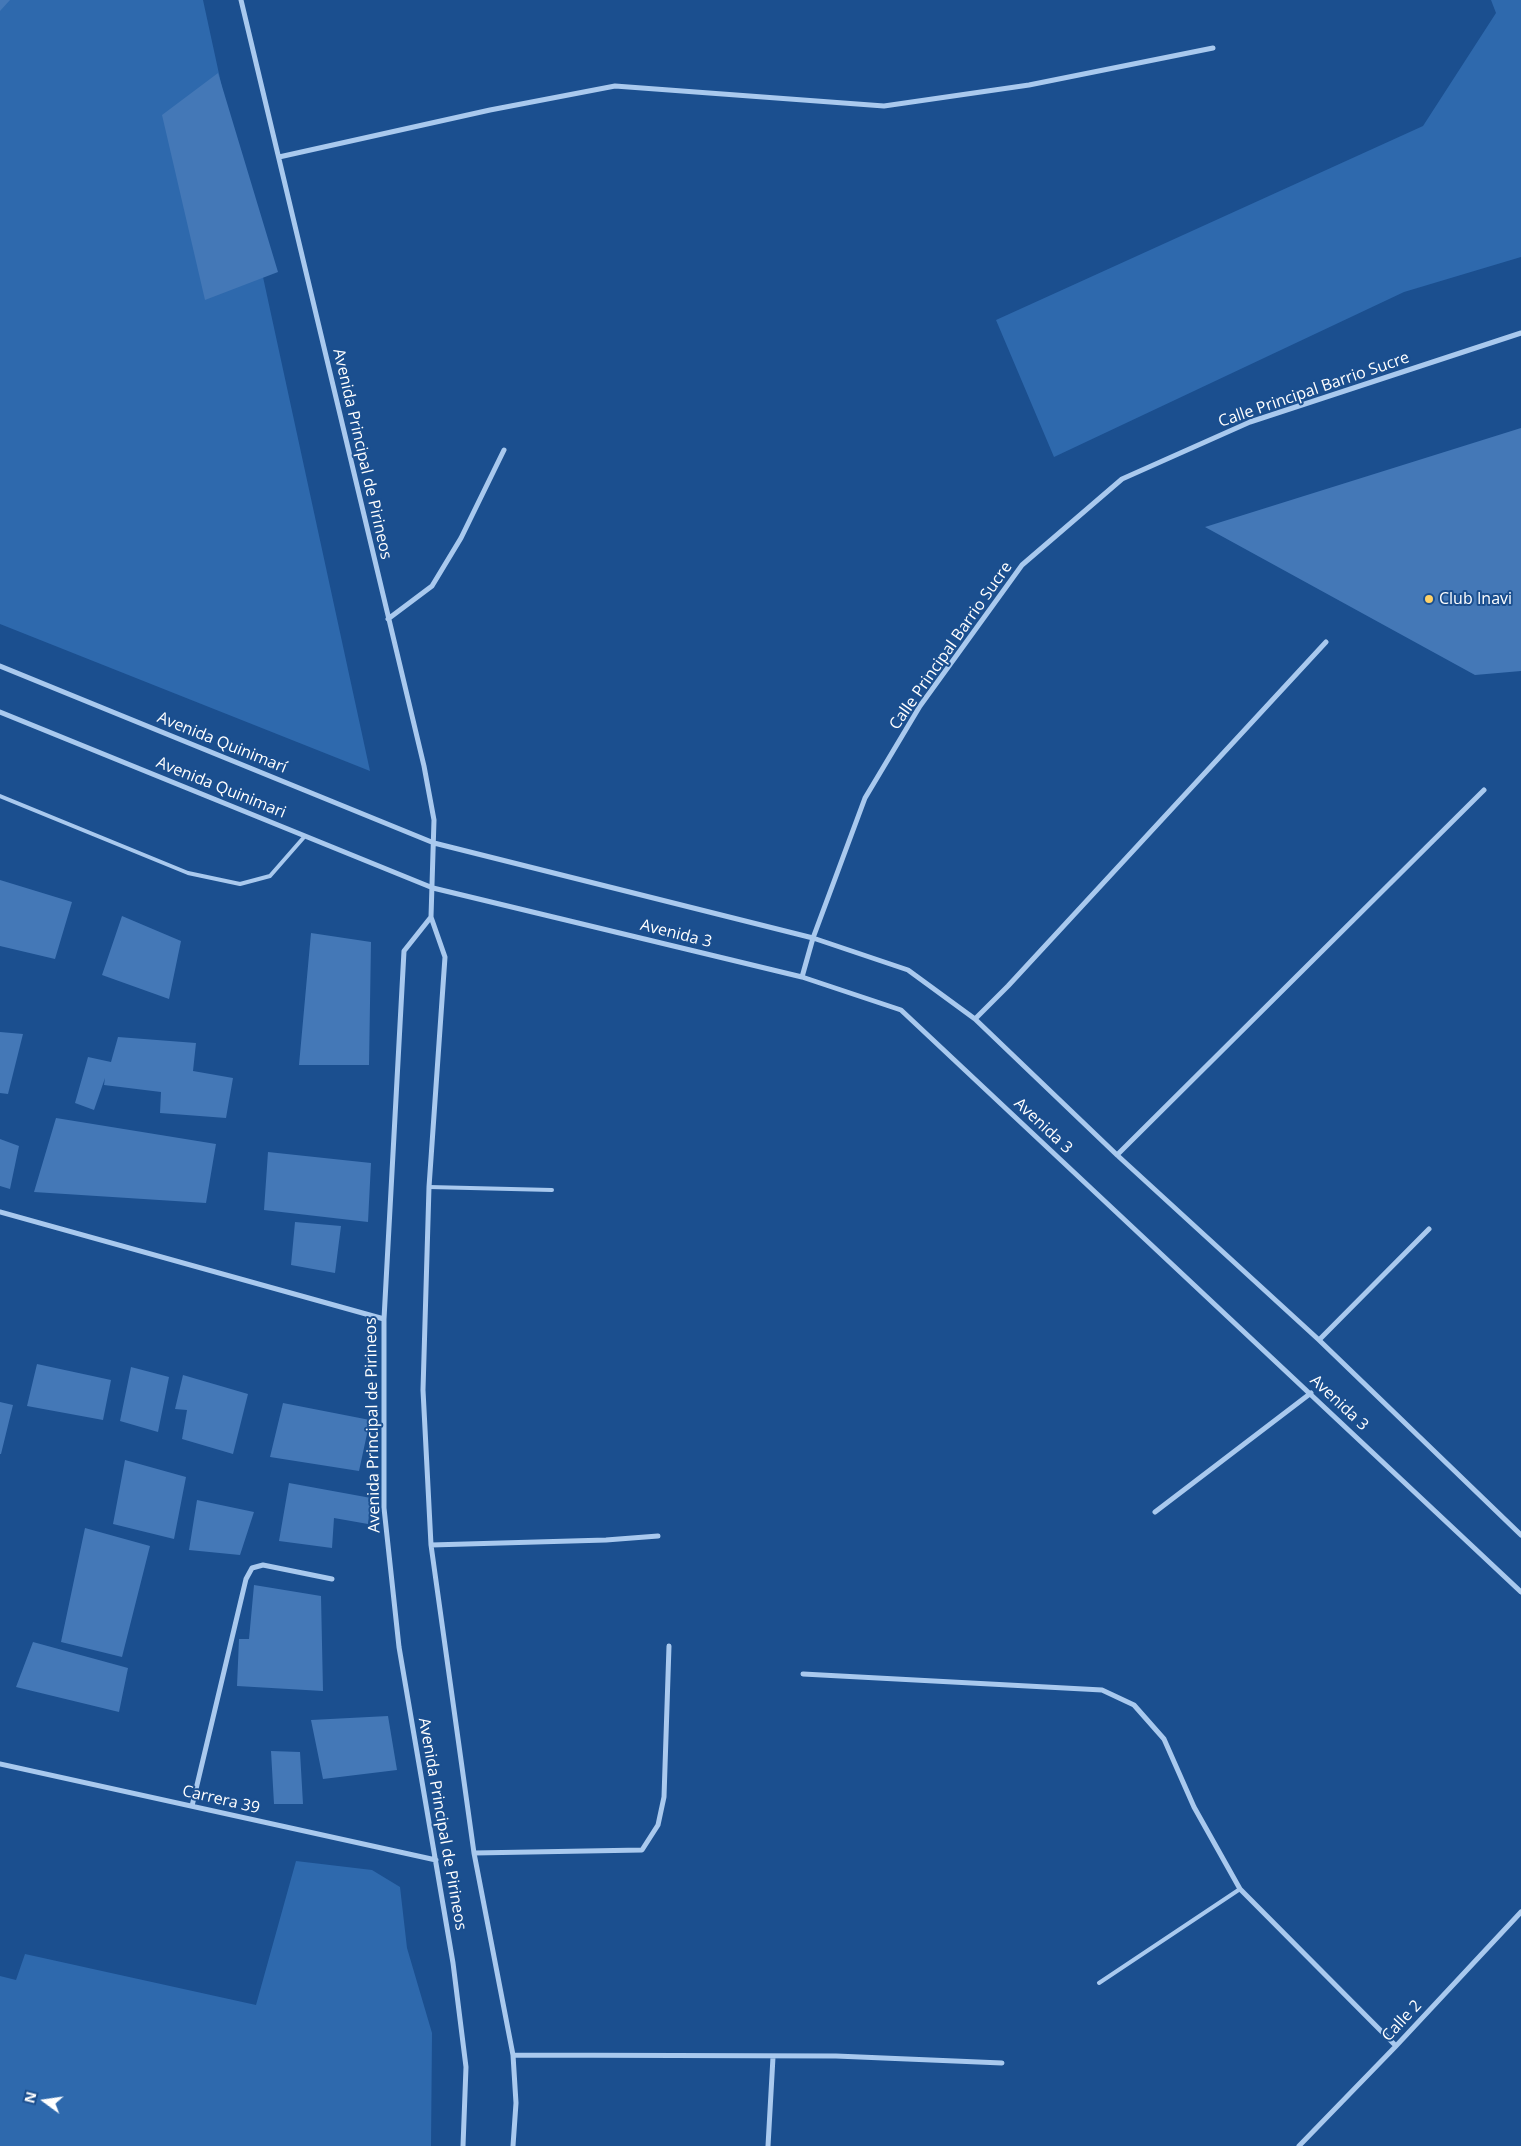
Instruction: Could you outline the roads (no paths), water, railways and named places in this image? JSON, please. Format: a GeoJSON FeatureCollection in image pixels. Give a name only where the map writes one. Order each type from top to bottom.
{"type":"FeatureCollection","features":[{"type":"Feature","properties":{"kind":"street","name":"Avenida Principal de Pirineos"},"geometry":{"type":"LineString","coordinates":[[242,0],[424,766],[434,820],[431,917],[445,957],[429,1187],[423,1390],[431,1546],[474,1853],[513,2055],[516,2103],[513,2146]]}},
{"type":"Feature","properties":{"kind":"street"},"geometry":{"type":"LineString","coordinates":[[279,157],[490,110],[614,86],[884,106],[1029,85],[1213,48]]}},
{"type":"Feature","properties":{"kind":"street","name":"Calle Principal Barrio Sucre"},"geometry":{"type":"LineString","coordinates":[[802,977],[813,938],[865,798],[920,706],[1022,565],[1122,479],[1250,422],[1521,333]]}},
{"type":"Feature","properties":{"kind":"street"},"geometry":{"type":"LineString","coordinates":[[388,620],[432,586],[461,538],[504,450]]}},
{"type":"Feature","properties":{"kind":"street"},"geometry":{"type":"LineString","coordinates":[[976,1019],[1326,642]]}},
{"type":"Feature","properties":{"kind":"street","name":"Avenida Quinimarí"},"geometry":{"type":"LineString","coordinates":[[0,666],[434,843]]}},
{"type":"Feature","properties":{"kind":"street","name":"Avenida Quinimari"},"geometry":{"type":"LineString","coordinates":[[0,712],[433,888]]}},
{"type":"Feature","properties":{"kind":"street"},"geometry":{"type":"LineString","coordinates":[[1117,1155],[1484,790]]}},
{"type":"Feature","properties":{"kind":"street","name":"Avenida 3"},"geometry":{"type":"LineString","coordinates":[[434,843],[813,938],[908,970],[976,1019],[1117,1155],[1319,1340],[1521,1535]]}},
{"type":"Feature","properties":{"kind":"street","name":"Avenida 3"},"geometry":{"type":"LineString","coordinates":[[433,888],[802,977],[901,1010],[1521,1592]]}},
{"type":"Feature","properties":{"kind":"street","name":"Avenida Principal de Pirineos"},"geometry":{"type":"LineString","coordinates":[[431,917],[404,950],[384,1319],[385,1517],[398,1647],[453,1963],[466,2067],[463,2146]]}},
{"type":"Feature","properties":{"kind":"street"},"geometry":{"type":"LineString","coordinates":[[0,1212],[384,1319]]}},
{"type":"Feature","properties":{"kind":"street"},"geometry":{"type":"LineString","coordinates":[[1319,1340],[1428,1229]]}},
{"type":"Feature","properties":{"kind":"street"},"geometry":{"type":"LineString","coordinates":[[1155,1512],[1310,1393]]}},
{"type":"Feature","properties":{"kind":"street"},"geometry":{"type":"LineString","coordinates":[[431,1546],[606,1540],[658,1536]]}},
{"type":"Feature","properties":{"kind":"street"},"geometry":{"type":"LineString","coordinates":[[192,1806],[246,1579],[252,1568],[263,1565],[332,1579]]}},
{"type":"Feature","properties":{"kind":"street"},"geometry":{"type":"LineString","coordinates":[[474,1853],[642,1850],[658,1825],[664,1796],[669,1646]]}},
{"type":"Feature","properties":{"kind":"street"},"geometry":{"type":"LineString","coordinates":[[802,1674],[1102,1690],[1134,1706],[1164,1739],[1194,1807],[1240,1889],[1396,2046]]}},
{"type":"Feature","properties":{"kind":"street","name":"Carrera 39"},"geometry":{"type":"LineString","coordinates":[[0,1764],[436,1860]]}},
{"type":"Feature","properties":{"kind":"street","name":"Calle 2"},"geometry":{"type":"LineString","coordinates":[[1299,2146],[1396,2046],[1521,1912]]}},
{"type":"Feature","properties":{"kind":"street"},"geometry":{"type":"LineString","coordinates":[[513,2055],[836,2056],[1002,2062]]}},
{"type":"Feature","properties":{"kind":"street"},"geometry":{"type":"LineString","coordinates":[[768,2146],[773,2057]]}},
{"type":"Feature","properties":{"kind":"lane"},"geometry":{"type":"LineString","coordinates":[[0,796],[188,873],[240,884],[270,876],[305,836]]}},
{"type":"Feature","properties":{"kind":"lane"},"geometry":{"type":"LineString","coordinates":[[429,1187],[552,1190]]}},
{"type":"Feature","properties":{"kind":"lane"},"geometry":{"type":"LineString","coordinates":[[1099,1983],[1240,1889]]}},
{"type":"Feature","properties":{"kind":"place","name":"Club Inavi"},"geometry":{"type":"Point","coordinates":[1429,599]}}]}
